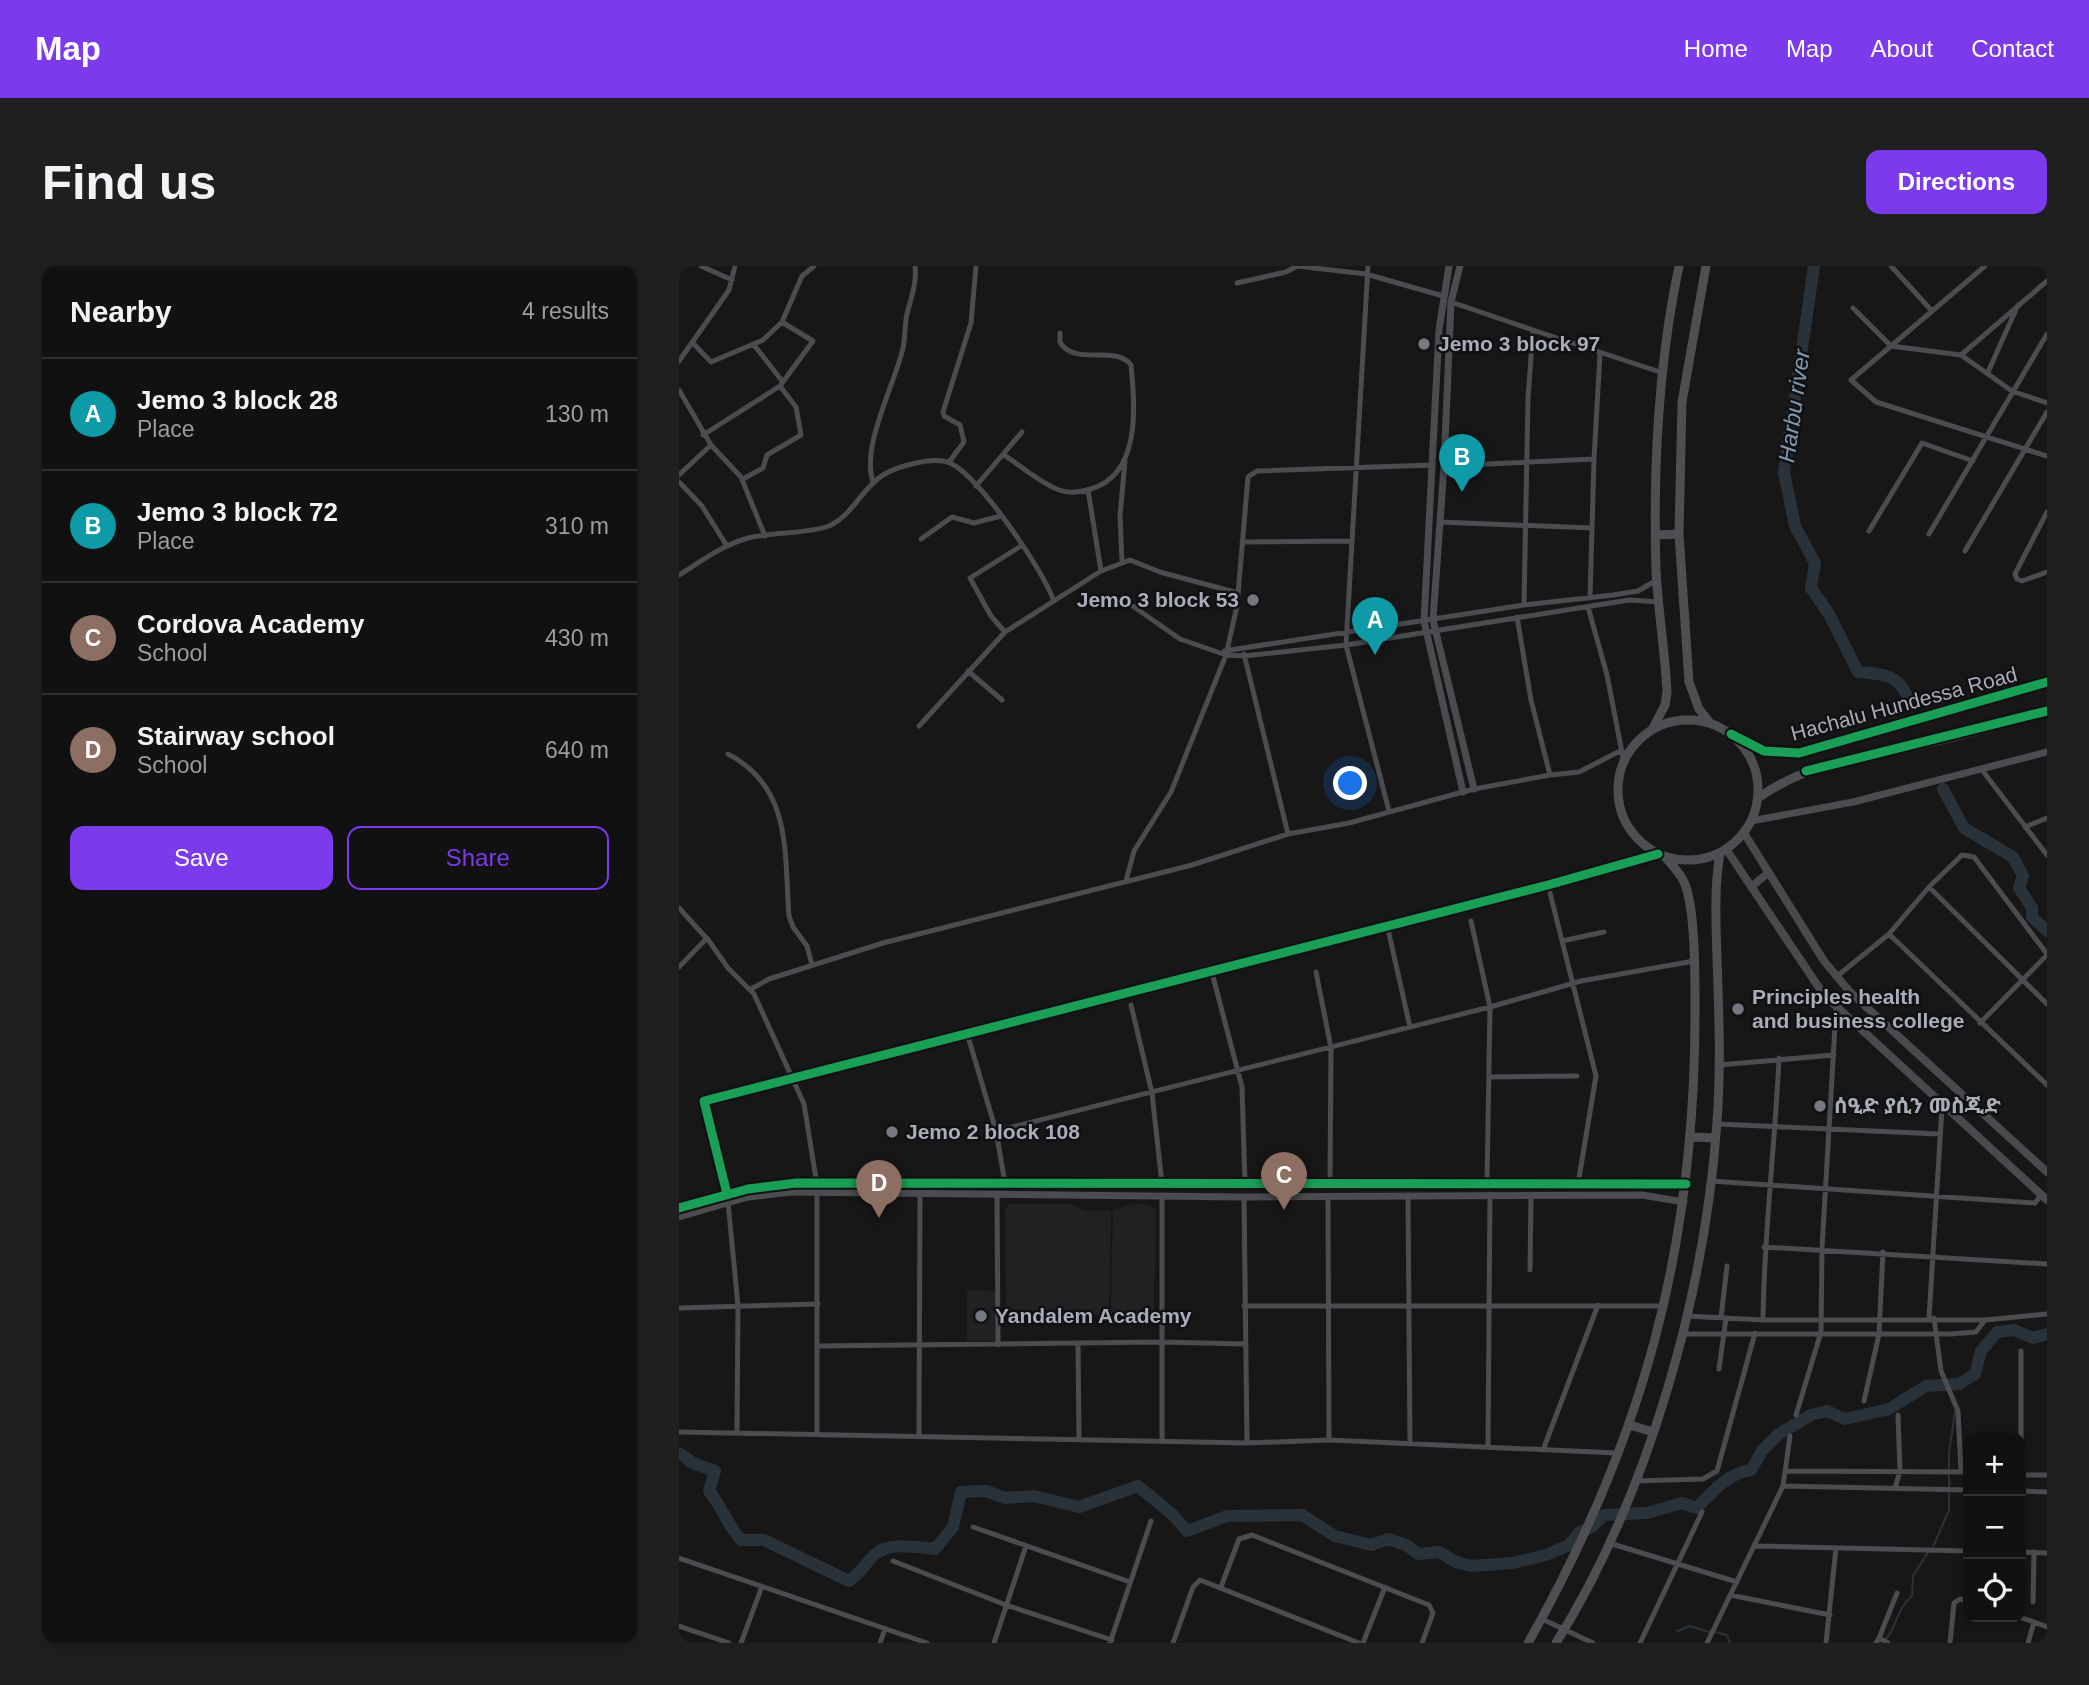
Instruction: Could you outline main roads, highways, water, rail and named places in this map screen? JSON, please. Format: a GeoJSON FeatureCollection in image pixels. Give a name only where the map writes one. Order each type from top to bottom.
{"type":"FeatureCollection","features":[{"type":"Feature","properties":{"kind":"main road"},"geometry":{"type":"LineString","coordinates":[[1652,730],[1665,705],[1667,692],[1657,580],[1658,447],[1663,373],[1679,266]]}},
{"type":"Feature","properties":{"kind":"main road"},"geometry":{"type":"LineString","coordinates":[[1706,266],[1682,402],[1679,534],[1689,682],[1699,709],[1710,723]]}},
{"type":"Feature","properties":{"kind":"main road"},"geometry":{"type":"LineString","coordinates":[[1657,535],[1679,534]]}},
{"type":"Feature","properties":{"kind":"main road","name":"Hachalu Hundessa Road"},"geometry":{"type":"LineString","coordinates":[[1731,734],[1764,751],[1799,753],[2047,682]]}},
{"type":"Feature","properties":{"kind":"main road"},"geometry":{"type":"LineString","coordinates":[[1758,798],[1783,780],[1814,767],[1932,742],[2047,711]]}},
{"type":"Feature","properties":{"kind":"main road"},"geometry":{"type":"LineString","coordinates":[[1528,1643],[1589,1530],[1630,1425],[1665,1306],[1684,1202],[1692,1138],[1694,961],[1689,898],[1684,882],[1662,855],[1637,838],[1623,815],[1618,789],[1624,763],[1640,739],[1652,730],[1686,719],[1710,723],[1731,734],[1748,752],[1757,774],[1758,798],[1751,821],[1744,833],[1723,851],[1702,859],[1683,860],[1662,855]]}},
{"type":"Feature","properties":{"kind":"main road"},"geometry":{"type":"LineString","coordinates":[[1744,833],[1836,977],[2047,1172]]}},
{"type":"Feature","properties":{"kind":"main road"},"geometry":{"type":"LineString","coordinates":[[1723,851],[1751,887],[1807,974],[1836,1009],[2044,1198]]}},
{"type":"Feature","properties":{"kind":"main road"},"geometry":{"type":"LineString","coordinates":[[1556,1643],[1609,1544],[1635,1481],[1653,1432],[1686,1316],[1711,1181],[1717,1124],[1719,1065],[1715,892],[1723,851]]}},
{"type":"Feature","properties":{"kind":"main road"},"geometry":{"type":"LineString","coordinates":[[1751,887],[1769,873]]}},
{"type":"Feature","properties":{"kind":"main road"},"geometry":{"type":"LineString","coordinates":[[1692,1138],[1715,1139]]}},
{"type":"Feature","properties":{"kind":"main road"},"geometry":{"type":"LineString","coordinates":[[1630,1425],[1653,1432]]}},
{"type":"Feature","properties":{"kind":"waterway","name":"Harbu river"},"geometry":{"type":"LineString","coordinates":[[1814,266],[1784,472],[1795,526],[1815,563],[1811,588],[1829,614],[1858,672],[1896,680],[1909,701]]}},
{"type":"Feature","properties":{"kind":"waterway","name":"Harbu river"},"geometry":{"type":"LineString","coordinates":[[1943,789],[1964,828],[2013,857],[2023,876],[2019,888],[2032,908],[2032,917],[2047,931]]}},
{"type":"Feature","properties":{"kind":"waterway"},"geometry":{"type":"LineString","coordinates":[[679,1453],[693,1463],[715,1471],[709,1491],[741,1540],[764,1540],[849,1581],[873,1556],[886,1548],[902,1546],[935,1549],[953,1527],[961,1492],[986,1491],[1005,1498],[1034,1496],[1079,1507],[1138,1486],[1172,1514],[1187,1531],[1227,1516],[1302,1515],[1335,1536],[1371,1545],[1389,1539],[1408,1546],[1418,1554],[1439,1552],[1456,1562],[1471,1566],[1513,1563],[1546,1555],[1569,1545],[1580,1532],[1592,1527],[1604,1515],[1647,1513],[1682,1503],[1697,1508],[1728,1479],[1751,1470],[1762,1451],[1779,1434],[1811,1415],[1827,1411],[1845,1419],[1889,1409],[1926,1386],[1959,1384],[1975,1374],[1981,1351],[1997,1332],[2014,1330],[2033,1338],[2047,1334]]}},
{"type":"Feature","properties":{"kind":"waterway"},"geometry":{"type":"LineString","coordinates":[[1933,1547],[1949,1510],[1949,1453],[1955,1412]]}},
{"type":"Feature","properties":{"kind":"waterway"},"geometry":{"type":"LineString","coordinates":[[1886,1639],[1912,1596],[1913,1576],[1929,1551]]}},
{"type":"Feature","properties":{"kind":"waterway"},"geometry":{"type":"LineString","coordinates":[[1677,1631],[1690,1626],[1709,1632]]}},
{"type":"Feature","properties":{"kind":"waterway"},"geometry":{"type":"LineString","coordinates":[[1715,1632],[1727,1635],[1730,1643]]}},
{"type":"Feature","properties":{"kind":"place","name":"Jemo 3 block 97"},"geometry":{"type":"Point","coordinates":[1424,344]}},
{"type":"Feature","properties":{"kind":"place","name":"Jemo 3 block 72"},"geometry":{"type":"Point","coordinates":[1462,492]}},
{"type":"Feature","properties":{"kind":"place","name":"Jemo 3 block 53"},"geometry":{"type":"Point","coordinates":[1253,600]}},
{"type":"Feature","properties":{"kind":"place","name":"Jemo 3 block 28"},"geometry":{"type":"Point","coordinates":[1375,655]}},
{"type":"Feature","properties":{"kind":"place","name":"Principles health and business college"},"geometry":{"type":"Point","coordinates":[1738,1009]}},
{"type":"Feature","properties":{"kind":"place","name":"ሰዒድ ያሲን መስጂድ"},"geometry":{"type":"Point","coordinates":[1820,1106]}},
{"type":"Feature","properties":{"kind":"place","name":"Jemo 2 block 108"},"geometry":{"type":"Point","coordinates":[892,1132]}},
{"type":"Feature","properties":{"kind":"place","name":"Cordova Academy"},"geometry":{"type":"Point","coordinates":[1284,1210]}},
{"type":"Feature","properties":{"kind":"place","name":"Stairway school"},"geometry":{"type":"Point","coordinates":[879,1218]}},
{"type":"Feature","properties":{"kind":"place","name":"Yandalem Academy"},"geometry":{"type":"Point","coordinates":[981,1316]}}]}
